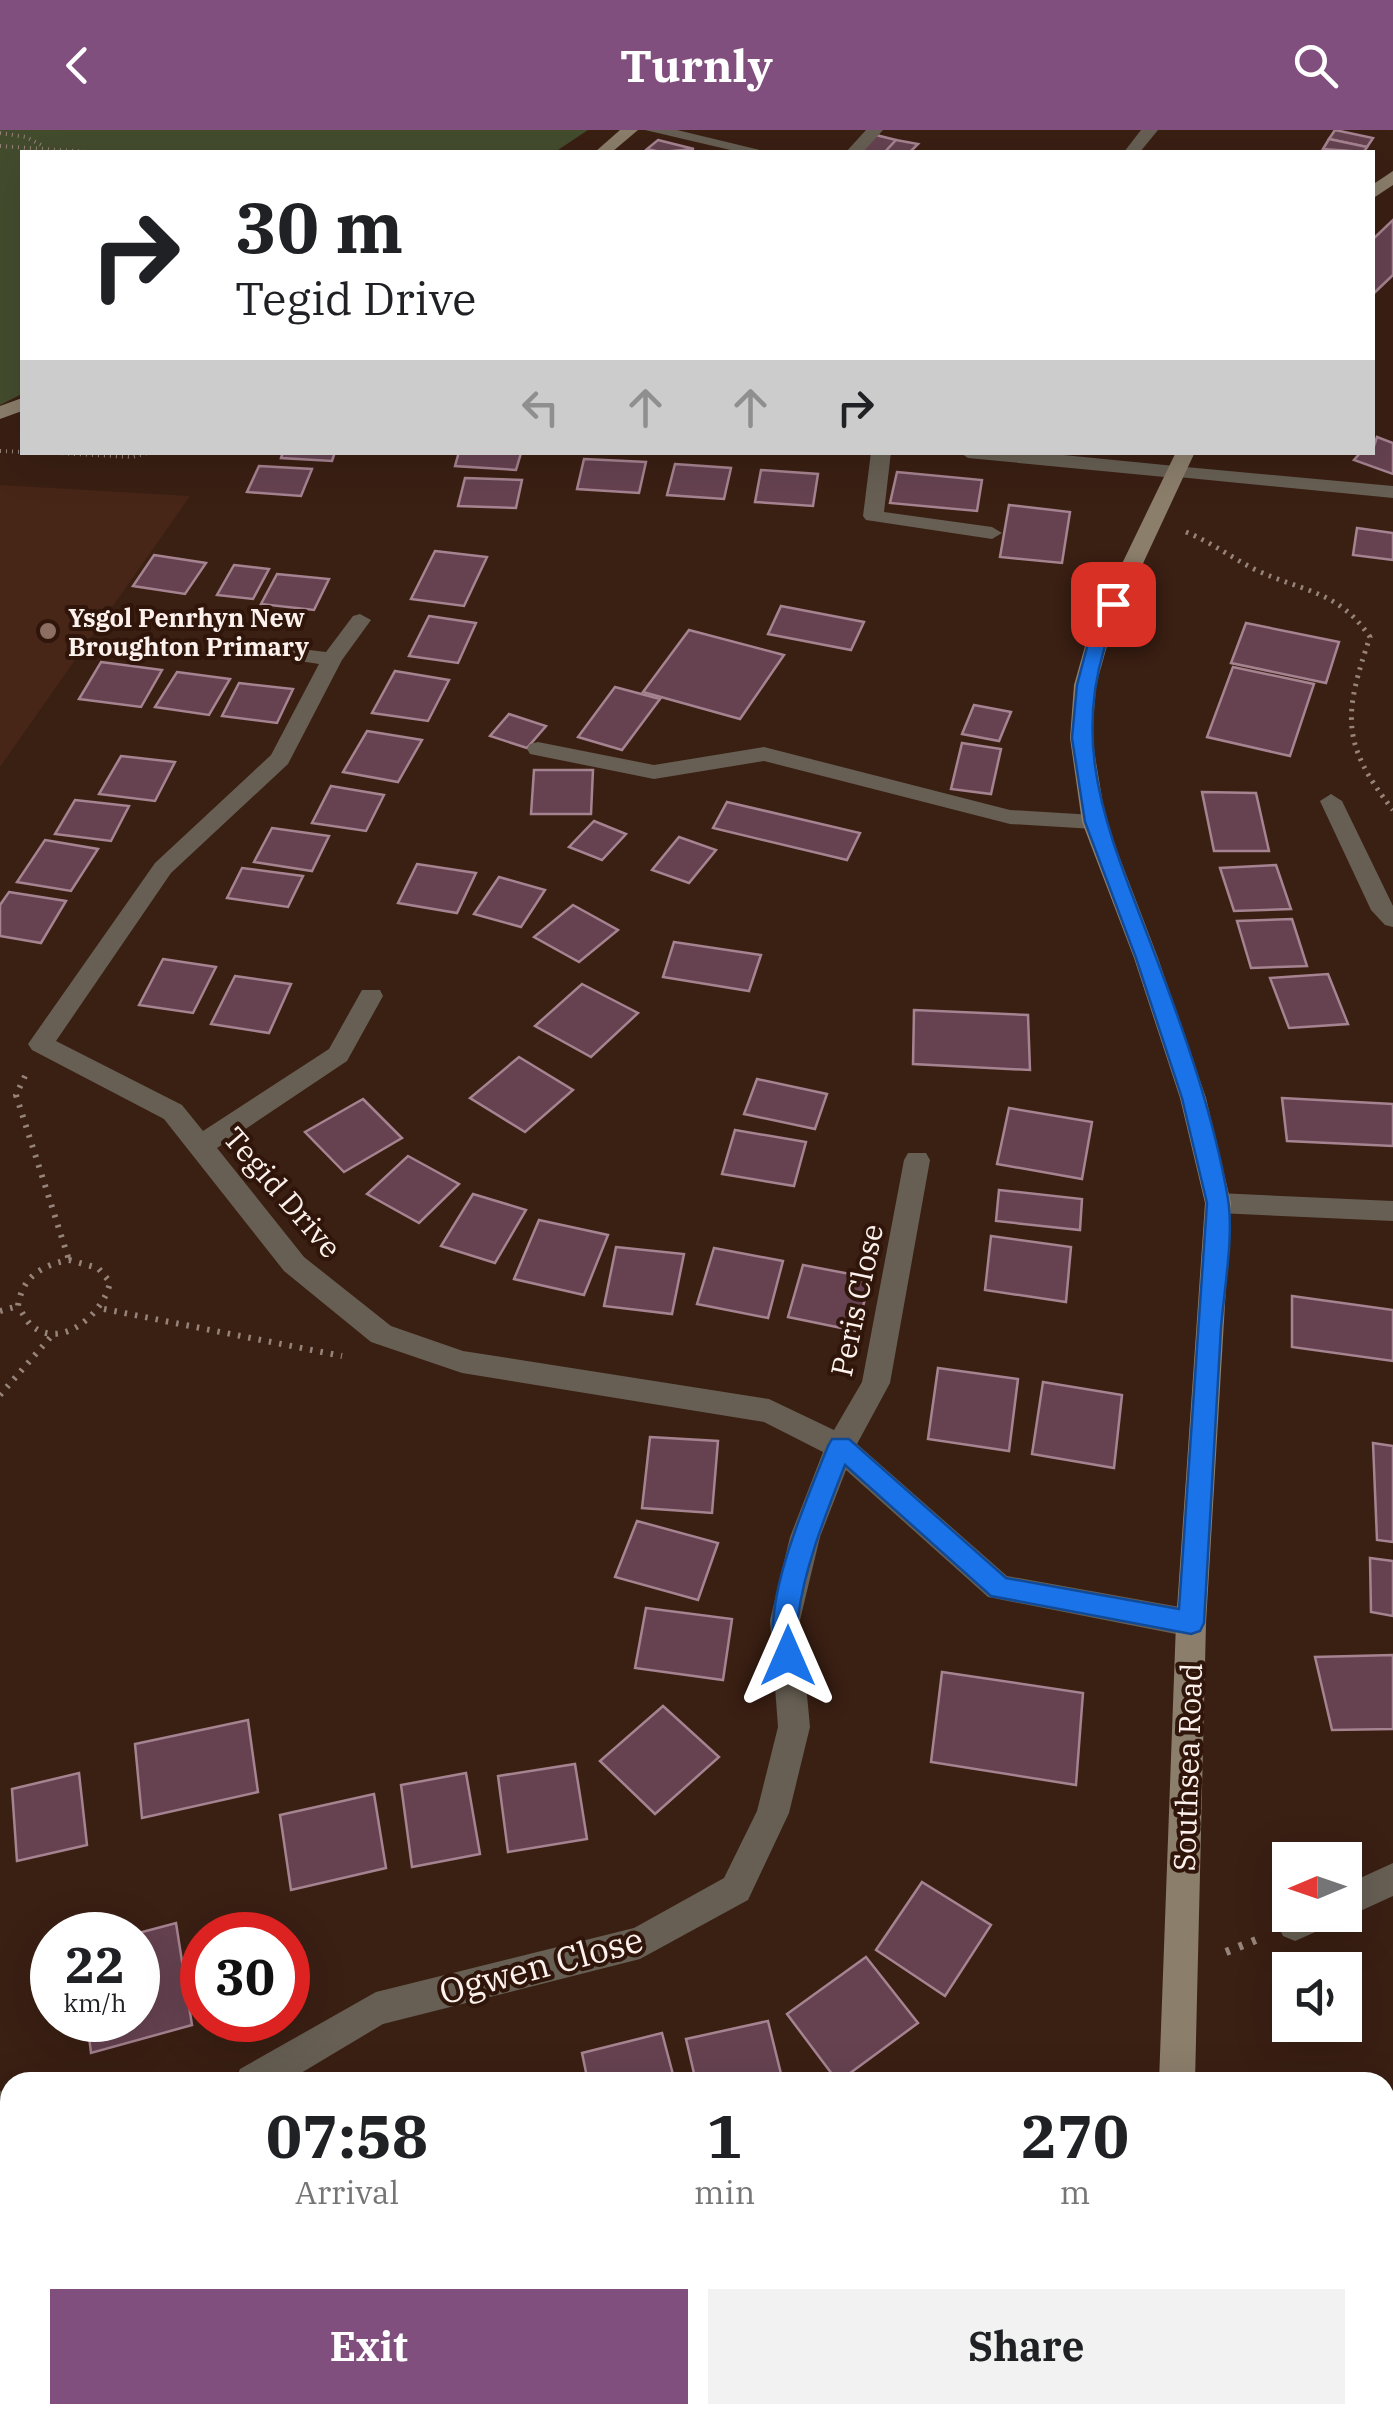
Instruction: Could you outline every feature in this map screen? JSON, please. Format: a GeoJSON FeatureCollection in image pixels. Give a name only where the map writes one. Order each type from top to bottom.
{"type":"FeatureCollection","features":[{"type":"Feature","properties":{"kind":"main road"},"geometry":{"type":"LineString","coordinates":[[605,150],[630,130]]}},
{"type":"Feature","properties":{"kind":"main road","name":"Southsea Road"},"geometry":{"type":"LineString","coordinates":[[1176,2072],[1191,1623],[1218,1203],[1193,1098],[1146,958],[1094,822],[1081,738],[1086,685],[1100,632],[1180,462]]}},
{"type":"Feature","properties":{"kind":"street"},"geometry":{"type":"LineString","coordinates":[[654,130],[750,150]]}},
{"type":"Feature","properties":{"kind":"street"},"geometry":{"type":"LineString","coordinates":[[856,150],[875,130]]}},
{"type":"Feature","properties":{"kind":"street"},"geometry":{"type":"LineString","coordinates":[[1134,150],[1150,130]]}},
{"type":"Feature","properties":{"kind":"street"},"geometry":{"type":"LineString","coordinates":[[880,455],[874,516],[992,533]]}},
{"type":"Feature","properties":{"kind":"street"},"geometry":{"type":"LineString","coordinates":[[1032,455],[1180,462],[1393,492]]}},
{"type":"Feature","properties":{"kind":"street"},"geometry":{"type":"LineString","coordinates":[[41,1044],[164,868],[280,759],[332,659],[360,620]]}},
{"type":"Feature","properties":{"kind":"street"},"geometry":{"type":"LineString","coordinates":[[227,644],[332,659]]}},
{"type":"Feature","properties":{"kind":"street"},"geometry":{"type":"LineString","coordinates":[[538,749],[654,772],[764,754],[1010,817],[1094,822]]}},
{"type":"Feature","properties":{"kind":"street"},"geometry":{"type":"LineString","coordinates":[[1331,801],[1383,910],[1393,919]]}},
{"type":"Feature","properties":{"kind":"street"},"geometry":{"type":"LineString","coordinates":[[200,1146],[338,1056],[371,996]]}},
{"type":"Feature","properties":{"kind":"street","name":"Tegid Drive"},"geometry":{"type":"LineString","coordinates":[[41,1044],[173,1112],[294,1264],[382,1334],[462,1362],[768,1411],[840,1446],[1000,1588],[1191,1623]]}},
{"type":"Feature","properties":{"kind":"street","name":"Peris Close"},"geometry":{"type":"LineString","coordinates":[[840,1446],[876,1383],[917,1160]]}},
{"type":"Feature","properties":{"kind":"street"},"geometry":{"type":"LineString","coordinates":[[1218,1203],[1393,1210]]}},
{"type":"Feature","properties":{"kind":"street","name":"Ogwen Close"},"geometry":{"type":"LineString","coordinates":[[270,2072],[376,2009],[640,1943],[736,1889],[774,1813],[794,1727],[785,1620],[805,1538],[840,1446]]}},
{"type":"Feature","properties":{"kind":"street"},"geometry":{"type":"LineString","coordinates":[[1362,1894],[1393,1879]]}},
{"type":"Feature","properties":{"kind":"path"},"geometry":{"type":"LineString","coordinates":[[0,133],[26,137],[51,150]]}},
{"type":"Feature","properties":{"kind":"path"},"geometry":{"type":"LineString","coordinates":[[0,146],[51,150]]}},
{"type":"Feature","properties":{"kind":"path"},"geometry":{"type":"LineString","coordinates":[[94,455],[140,455]]}},
{"type":"Feature","properties":{"kind":"path"},"geometry":{"type":"LineString","coordinates":[[1151,520],[1218,544],[1261,572],[1332,595],[1361,622],[1370,638],[1349,704],[1352,737],[1381,796],[1393,810]]}},
{"type":"Feature","properties":{"kind":"path"},"geometry":{"type":"LineString","coordinates":[[41,1044],[16,1095],[69,1260]]}},
{"type":"Feature","properties":{"kind":"path"},"geometry":{"type":"LineString","coordinates":[[69,1260],[97,1266],[110,1285],[104,1309],[83,1325],[55,1332],[30,1324],[18,1306],[22,1285],[31,1276],[42,1267],[69,1260]]}},
{"type":"Feature","properties":{"kind":"path"},"geometry":{"type":"LineString","coordinates":[[0,1311],[18,1306]]}},
{"type":"Feature","properties":{"kind":"path"},"geometry":{"type":"LineString","coordinates":[[104,1309],[344,1357]]}},
{"type":"Feature","properties":{"kind":"path"},"geometry":{"type":"LineString","coordinates":[[0,1395],[55,1332]]}},
{"type":"Feature","properties":{"kind":"path"},"geometry":{"type":"LineString","coordinates":[[1180,1969],[1275,1932]]}},
{"type":"Feature","properties":{"kind":"shaded area","name":"Ysgol Penrhyn New Broughton Primary"},"geometry":{"type":"Polygon","coordinates":[[[0,485],[190,496],[0,767],[0,485]]]}},
{"type":"Feature","properties":{"kind":"green space"},"geometry":{"type":"Polygon","coordinates":[[[0,130],[588,130],[558,150],[20,150],[20,395],[0,405],[0,130]]]}},
{"type":"Feature","properties":{"kind":"building"},"geometry":{"type":"Polygon","coordinates":[[[1335,130],[1373,138],[1367,147],[1329,139],[1335,130]]]}},
{"type":"Feature","properties":{"kind":"building"},"geometry":{"type":"Polygon","coordinates":[[[876,135],[896,140],[887,150],[862,150],[876,135]]]}},
{"type":"Feature","properties":{"kind":"building"},"geometry":{"type":"Polygon","coordinates":[[[1329,139],[1367,147],[1365,150],[1323,149],[1329,139]]]}},
{"type":"Feature","properties":{"kind":"building"},"geometry":{"type":"Polygon","coordinates":[[[658,140],[694,149],[652,150],[647,149],[658,140]]]}},
{"type":"Feature","properties":{"kind":"building"},"geometry":{"type":"Polygon","coordinates":[[[896,140],[918,144],[912,150],[887,150],[896,140]]]}},
{"type":"Feature","properties":{"kind":"building"},"geometry":{"type":"Polygon","coordinates":[[[1393,220],[1393,275],[1375,292],[1375,237],[1393,220]]]}},
{"type":"Feature","properties":{"kind":"building"},"geometry":{"type":"Polygon","coordinates":[[[1377,437],[1393,443],[1393,474],[1354,460],[1358,455],[1375,455],[1377,437]]]}},
{"type":"Feature","properties":{"kind":"building"},"geometry":{"type":"Polygon","coordinates":[[[282,455],[334,455],[332,461],[281,458],[282,455]]]}},
{"type":"Feature","properties":{"kind":"building"},"geometry":{"type":"Polygon","coordinates":[[[458,455],[520,455],[516,470],[455,466],[458,455]]]}},
{"type":"Feature","properties":{"kind":"building"},"geometry":{"type":"Polygon","coordinates":[[[584,459],[646,462],[639,493],[577,489],[584,459]]]}},
{"type":"Feature","properties":{"kind":"building"},"geometry":{"type":"Polygon","coordinates":[[[675,464],[731,468],[724,499],[667,495],[675,464]]]}},
{"type":"Feature","properties":{"kind":"building"},"geometry":{"type":"Polygon","coordinates":[[[259,466],[312,469],[301,496],[247,492],[259,466]]]}},
{"type":"Feature","properties":{"kind":"building"},"geometry":{"type":"Polygon","coordinates":[[[761,470],[818,474],[813,506],[755,502],[761,470]]]}},
{"type":"Feature","properties":{"kind":"building"},"geometry":{"type":"Polygon","coordinates":[[[897,472],[982,480],[977,511],[890,503],[897,472]]]}},
{"type":"Feature","properties":{"kind":"building"},"geometry":{"type":"Polygon","coordinates":[[[465,478],[522,480],[516,508],[458,506],[465,478]]]}},
{"type":"Feature","properties":{"kind":"building"},"geometry":{"type":"Polygon","coordinates":[[[1009,505],[1070,512],[1062,563],[1000,557],[1009,505]]]}},
{"type":"Feature","properties":{"kind":"building"},"geometry":{"type":"Polygon","coordinates":[[[1357,528],[1393,533],[1393,560],[1353,555],[1357,528]]]}},
{"type":"Feature","properties":{"kind":"building"},"geometry":{"type":"Polygon","coordinates":[[[435,551],[487,557],[464,606],[411,599],[435,551]]]}},
{"type":"Feature","properties":{"kind":"building"},"geometry":{"type":"Polygon","coordinates":[[[154,555],[206,563],[185,594],[133,586],[154,555]]]}},
{"type":"Feature","properties":{"kind":"building"},"geometry":{"type":"Polygon","coordinates":[[[234,565],[269,569],[253,599],[217,595],[234,565]]]}},
{"type":"Feature","properties":{"kind":"building"},"geometry":{"type":"Polygon","coordinates":[[[277,574],[329,579],[314,610],[261,604],[277,574]]]}},
{"type":"Feature","properties":{"kind":"building"},"geometry":{"type":"Polygon","coordinates":[[[781,606],[864,622],[851,650],[768,634],[781,606]]]}},
{"type":"Feature","properties":{"kind":"building"},"geometry":{"type":"Polygon","coordinates":[[[429,616],[476,623],[458,663],[409,656],[429,616]]]}},
{"type":"Feature","properties":{"kind":"building"},"geometry":{"type":"Polygon","coordinates":[[[1246,623],[1339,642],[1326,683],[1231,663],[1246,623]]]}},
{"type":"Feature","properties":{"kind":"building"},"geometry":{"type":"Polygon","coordinates":[[[689,630],[784,655],[740,719],[643,692],[689,630]]]}},
{"type":"Feature","properties":{"kind":"building"},"geometry":{"type":"Polygon","coordinates":[[[101,662],[162,670],[141,707],[79,699],[101,662]]]}},
{"type":"Feature","properties":{"kind":"building"},"geometry":{"type":"Polygon","coordinates":[[[1233,667],[1314,684],[1290,756],[1207,737],[1233,667]]]}},
{"type":"Feature","properties":{"kind":"building"},"geometry":{"type":"Polygon","coordinates":[[[395,671],[449,680],[428,721],[372,713],[395,671]]]}},
{"type":"Feature","properties":{"kind":"building"},"geometry":{"type":"Polygon","coordinates":[[[177,672],[230,679],[209,715],[155,707],[177,672]]]}},
{"type":"Feature","properties":{"kind":"building"},"geometry":{"type":"Polygon","coordinates":[[[239,683],[293,689],[277,723],[222,716],[239,683]]]}},
{"type":"Feature","properties":{"kind":"building"},"geometry":{"type":"Polygon","coordinates":[[[615,687],[660,699],[622,750],[578,737],[615,687]]]}},
{"type":"Feature","properties":{"kind":"building"},"geometry":{"type":"Polygon","coordinates":[[[974,705],[1011,712],[999,741],[962,734],[974,705]]]}},
{"type":"Feature","properties":{"kind":"building"},"geometry":{"type":"Polygon","coordinates":[[[509,714],[546,726],[527,748],[490,736],[509,714]]]}},
{"type":"Feature","properties":{"kind":"building"},"geometry":{"type":"Polygon","coordinates":[[[367,731],[422,740],[398,782],[343,772],[367,731]]]}},
{"type":"Feature","properties":{"kind":"building"},"geometry":{"type":"Polygon","coordinates":[[[962,743],[1001,749],[991,794],[951,789],[962,743]]]}},
{"type":"Feature","properties":{"kind":"building"},"geometry":{"type":"Polygon","coordinates":[[[121,756],[175,762],[155,801],[99,794],[121,756]]]}},
{"type":"Feature","properties":{"kind":"building"},"geometry":{"type":"Polygon","coordinates":[[[534,770],[593,770],[591,814],[531,814],[534,770]]]}},
{"type":"Feature","properties":{"kind":"building"},"geometry":{"type":"Polygon","coordinates":[[[331,786],[384,795],[366,831],[312,823],[331,786]]]}},
{"type":"Feature","properties":{"kind":"building"},"geometry":{"type":"Polygon","coordinates":[[[1202,792],[1256,793],[1269,851],[1214,851],[1202,792]]]}},
{"type":"Feature","properties":{"kind":"building"},"geometry":{"type":"Polygon","coordinates":[[[75,800],[129,806],[111,841],[55,834],[75,800]]]}},
{"type":"Feature","properties":{"kind":"building"},"geometry":{"type":"Polygon","coordinates":[[[727,802],[860,833],[847,860],[713,828],[727,802]]]}},
{"type":"Feature","properties":{"kind":"building"},"geometry":{"type":"Polygon","coordinates":[[[594,821],[626,834],[602,860],[569,847],[594,821]]]}},
{"type":"Feature","properties":{"kind":"building"},"geometry":{"type":"Polygon","coordinates":[[[272,828],[329,836],[312,871],[254,862],[272,828]]]}},
{"type":"Feature","properties":{"kind":"building"},"geometry":{"type":"Polygon","coordinates":[[[679,837],[716,850],[689,883],[652,870],[679,837]]]}},
{"type":"Feature","properties":{"kind":"building"},"geometry":{"type":"Polygon","coordinates":[[[45,840],[98,849],[71,891],[17,882],[45,840]]]}},
{"type":"Feature","properties":{"kind":"building"},"geometry":{"type":"Polygon","coordinates":[[[417,864],[476,873],[457,913],[398,903],[417,864]]]}},
{"type":"Feature","properties":{"kind":"building"},"geometry":{"type":"Polygon","coordinates":[[[1276,865],[1291,909],[1234,911],[1220,868],[1276,865]]]}},
{"type":"Feature","properties":{"kind":"building"},"geometry":{"type":"Polygon","coordinates":[[[242,868],[303,876],[288,907],[227,898],[242,868]]]}},
{"type":"Feature","properties":{"kind":"building"},"geometry":{"type":"Polygon","coordinates":[[[499,877],[545,890],[521,927],[474,914],[499,877]]]}},
{"type":"Feature","properties":{"kind":"building"},"geometry":{"type":"Polygon","coordinates":[[[9,892],[66,901],[41,943],[0,936],[0,905],[9,892]]]}},
{"type":"Feature","properties":{"kind":"building"},"geometry":{"type":"Polygon","coordinates":[[[573,905],[618,930],[579,962],[534,937],[573,905]]]}},
{"type":"Feature","properties":{"kind":"building"},"geometry":{"type":"Polygon","coordinates":[[[1292,919],[1307,966],[1251,968],[1237,921],[1292,919]]]}},
{"type":"Feature","properties":{"kind":"building"},"geometry":{"type":"Polygon","coordinates":[[[674,942],[761,955],[749,991],[663,977],[674,942]]]}},
{"type":"Feature","properties":{"kind":"building"},"geometry":{"type":"Polygon","coordinates":[[[163,959],[216,967],[193,1013],[139,1005],[163,959]]]}},
{"type":"Feature","properties":{"kind":"building"},"geometry":{"type":"Polygon","coordinates":[[[1328,974],[1348,1024],[1289,1028],[1270,978],[1328,974]]]}},
{"type":"Feature","properties":{"kind":"building"},"geometry":{"type":"Polygon","coordinates":[[[235,976],[291,984],[269,1033],[211,1024],[235,976]]]}},
{"type":"Feature","properties":{"kind":"building"},"geometry":{"type":"Polygon","coordinates":[[[582,984],[638,1013],[591,1057],[535,1026],[582,984]]]}},
{"type":"Feature","properties":{"kind":"building"},"geometry":{"type":"Polygon","coordinates":[[[914,1010],[1028,1015],[1030,1070],[913,1064],[914,1010]]]}},
{"type":"Feature","properties":{"kind":"building"},"geometry":{"type":"Polygon","coordinates":[[[519,1057],[573,1090],[525,1132],[470,1098],[519,1057]]]}},
{"type":"Feature","properties":{"kind":"building"},"geometry":{"type":"Polygon","coordinates":[[[757,1079],[827,1094],[815,1129],[744,1114],[757,1079]]]}},
{"type":"Feature","properties":{"kind":"building"},"geometry":{"type":"Polygon","coordinates":[[[1282,1098],[1393,1104],[1393,1146],[1287,1141],[1282,1098]]]}},
{"type":"Feature","properties":{"kind":"building"},"geometry":{"type":"Polygon","coordinates":[[[363,1099],[402,1138],[344,1172],[305,1132],[363,1099]]]}},
{"type":"Feature","properties":{"kind":"building"},"geometry":{"type":"Polygon","coordinates":[[[1009,1108],[1092,1122],[1082,1179],[997,1164],[1009,1108]]]}},
{"type":"Feature","properties":{"kind":"building"},"geometry":{"type":"Polygon","coordinates":[[[735,1130],[806,1142],[794,1186],[722,1174],[735,1130]]]}},
{"type":"Feature","properties":{"kind":"building"},"geometry":{"type":"Polygon","coordinates":[[[408,1156],[459,1184],[419,1223],[367,1194],[408,1156]]]}},
{"type":"Feature","properties":{"kind":"building"},"geometry":{"type":"Polygon","coordinates":[[[999,1190],[1082,1199],[1080,1230],[996,1221],[999,1190]]]}},
{"type":"Feature","properties":{"kind":"building"},"geometry":{"type":"Polygon","coordinates":[[[473,1194],[526,1210],[495,1263],[441,1246],[473,1194]]]}},
{"type":"Feature","properties":{"kind":"building"},"geometry":{"type":"Polygon","coordinates":[[[539,1220],[608,1235],[584,1295],[514,1279],[539,1220]]]}},
{"type":"Feature","properties":{"kind":"building"},"geometry":{"type":"Polygon","coordinates":[[[991,1236],[1071,1247],[1066,1302],[985,1290],[991,1236]]]}},
{"type":"Feature","properties":{"kind":"building"},"geometry":{"type":"Polygon","coordinates":[[[616,1247],[684,1254],[672,1314],[604,1306],[616,1247]]]}},
{"type":"Feature","properties":{"kind":"building"},"geometry":{"type":"Polygon","coordinates":[[[714,1248],[783,1261],[768,1318],[697,1304],[714,1248]]]}},
{"type":"Feature","properties":{"kind":"building"},"geometry":{"type":"Polygon","coordinates":[[[803,1265],[871,1278],[856,1331],[788,1317],[803,1265]]]}},
{"type":"Feature","properties":{"kind":"building"},"geometry":{"type":"Polygon","coordinates":[[[1292,1296],[1393,1310],[1393,1361],[1292,1347],[1292,1296]]]}},
{"type":"Feature","properties":{"kind":"building"},"geometry":{"type":"Polygon","coordinates":[[[938,1368],[1018,1379],[1009,1451],[928,1439],[938,1368]]]}},
{"type":"Feature","properties":{"kind":"building"},"geometry":{"type":"Polygon","coordinates":[[[1043,1382],[1122,1395],[1114,1468],[1032,1454],[1043,1382]]]}},
{"type":"Feature","properties":{"kind":"building"},"geometry":{"type":"Polygon","coordinates":[[[650,1437],[718,1441],[712,1513],[642,1508],[650,1437]]]}},
{"type":"Feature","properties":{"kind":"building"},"geometry":{"type":"Polygon","coordinates":[[[1373,1443],[1393,1446],[1393,1542],[1377,1540],[1373,1443]]]}},
{"type":"Feature","properties":{"kind":"building"},"geometry":{"type":"Polygon","coordinates":[[[637,1521],[718,1543],[698,1600],[615,1577],[637,1521]]]}},
{"type":"Feature","properties":{"kind":"building"},"geometry":{"type":"Polygon","coordinates":[[[1370,1558],[1393,1561],[1393,1616],[1371,1612],[1370,1558]]]}},
{"type":"Feature","properties":{"kind":"building"},"geometry":{"type":"Polygon","coordinates":[[[646,1608],[732,1619],[723,1680],[635,1668],[646,1608]]]}},
{"type":"Feature","properties":{"kind":"building"},"geometry":{"type":"Polygon","coordinates":[[[1393,1655],[1393,1729],[1332,1730],[1315,1657],[1393,1655]]]}},
{"type":"Feature","properties":{"kind":"building"},"geometry":{"type":"Polygon","coordinates":[[[942,1672],[1083,1693],[1076,1785],[931,1762],[942,1672]]]}},
{"type":"Feature","properties":{"kind":"building"},"geometry":{"type":"Polygon","coordinates":[[[663,1706],[719,1757],[655,1814],[600,1761],[663,1706]]]}},
{"type":"Feature","properties":{"kind":"building"},"geometry":{"type":"Polygon","coordinates":[[[248,1720],[258,1792],[142,1818],[135,1744],[248,1720]]]}},
{"type":"Feature","properties":{"kind":"building"},"geometry":{"type":"Polygon","coordinates":[[[575,1764],[587,1839],[508,1852],[498,1776],[575,1764]]]}},
{"type":"Feature","properties":{"kind":"building"},"geometry":{"type":"Polygon","coordinates":[[[79,1773],[87,1845],[17,1861],[12,1789],[79,1773]]]}},
{"type":"Feature","properties":{"kind":"building"},"geometry":{"type":"Polygon","coordinates":[[[466,1773],[480,1854],[412,1867],[401,1785],[466,1773]]]}},
{"type":"Feature","properties":{"kind":"building"},"geometry":{"type":"Polygon","coordinates":[[[374,1794],[386,1868],[291,1890],[280,1815],[374,1794]]]}},
{"type":"Feature","properties":{"kind":"building"},"geometry":{"type":"Polygon","coordinates":[[[922,1882],[991,1925],[945,1996],[876,1950],[922,1882]]]}},
{"type":"Feature","properties":{"kind":"building"},"geometry":{"type":"Polygon","coordinates":[[[176,1923],[180,1948],[180,2028],[160,2034],[160,1927],[176,1923]]]}},
{"type":"Feature","properties":{"kind":"building"},"geometry":{"type":"Polygon","coordinates":[[[866,1957],[918,2023],[852,2072],[830,2072],[787,2014],[866,1957]]]}},
{"type":"Feature","properties":{"kind":"building"},"geometry":{"type":"Polygon","coordinates":[[[768,2021],[781,2072],[694,2072],[686,2039],[768,2021]]]}},
{"type":"Feature","properties":{"kind":"building"},"geometry":{"type":"Polygon","coordinates":[[[662,2033],[672,2072],[586,2072],[582,2053],[662,2033]]]}},
{"type":"Feature","properties":{"kind":"building"},"geometry":{"type":"Polygon","coordinates":[[[90,2042],[131,2042],[91,2053],[90,2042]]]}},
{"type":"Feature","properties":{"kind":"place","name":"Ysgol Penrhyn New Broughton Primary"},"geometry":{"type":"Point","coordinates":[48,631]}},
{"type":"Feature","properties":{"kind":"route"},"geometry":{"type":"LineString","coordinates":[[788,1656],[785,1620],[805,1538],[840,1446],[1000,1588],[1191,1623],[1218,1203],[1193,1098],[1146,958],[1094,822],[1081,738],[1083,712],[1100,632],[1113,604]]}}]}
